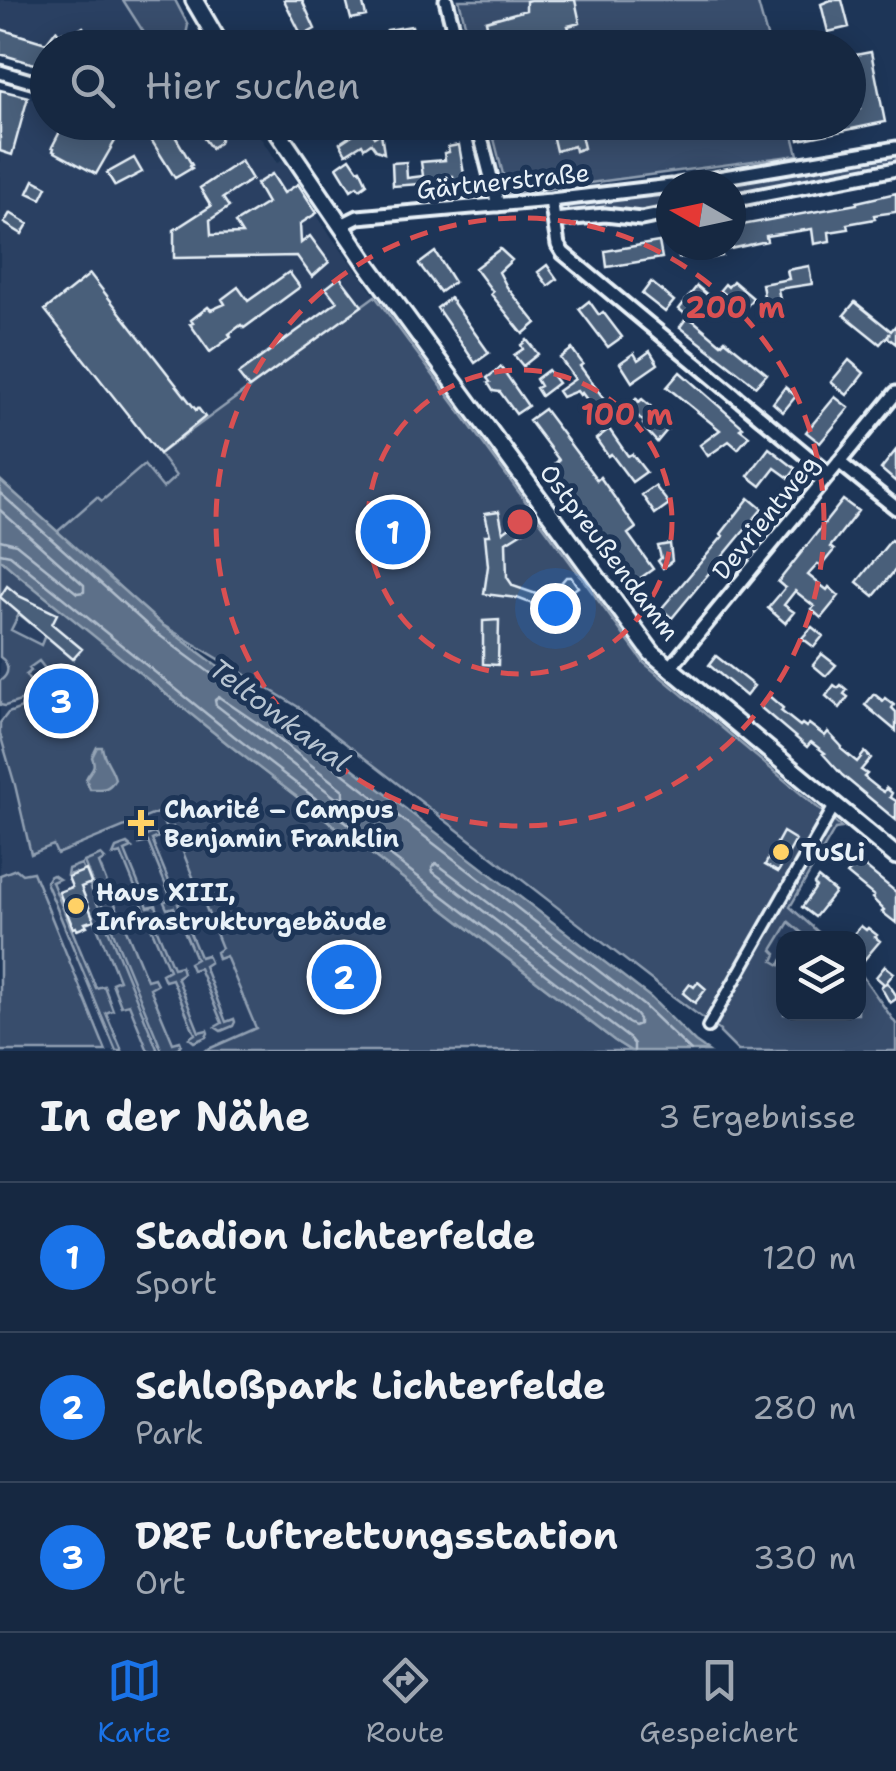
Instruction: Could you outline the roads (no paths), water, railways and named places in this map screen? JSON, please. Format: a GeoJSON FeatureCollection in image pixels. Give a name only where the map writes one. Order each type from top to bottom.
{"type":"FeatureCollection","features":[{"type":"Feature","properties":{"kind":"street"},"geometry":{"type":"LineString","coordinates":[[194,0],[212,30]]}},
{"type":"Feature","properties":{"kind":"street"},"geometry":{"type":"LineString","coordinates":[[446,0],[454,30]]}},
{"type":"Feature","properties":{"kind":"street"},"geometry":{"type":"LineString","coordinates":[[0,72],[30,81]]}},
{"type":"Feature","properties":{"kind":"street","name":"Ostpreußendamm"},"geometry":{"type":"LineString","coordinates":[[283,140],[340,226],[652,653],[896,856]]}},
{"type":"Feature","properties":{"kind":"street"},"geometry":{"type":"LineString","coordinates":[[482,140],[498,206]]}},
{"type":"Feature","properties":{"kind":"street","name":"Gärtnerstraße"},"geometry":{"type":"LineString","coordinates":[[746,173],[896,148]]}},
{"type":"Feature","properties":{"kind":"street"},"geometry":{"type":"LineString","coordinates":[[746,198],[896,169]]}},
{"type":"Feature","properties":{"kind":"street","name":"Gärtnerstraße"},"geometry":{"type":"LineString","coordinates":[[340,226],[358,218],[656,187]]}},
{"type":"Feature","properties":{"kind":"street"},"geometry":{"type":"LineString","coordinates":[[551,200],[558,244],[564,253],[829,474]]}},
{"type":"Feature","properties":{"kind":"street","name":"Gärtnerstraße"},"geometry":{"type":"LineString","coordinates":[[554,220],[604,215],[641,219],[656,216]]}},
{"type":"Feature","properties":{"kind":"street","name":"Devrientweg"},"geometry":{"type":"LineString","coordinates":[[669,669],[896,393]]}},
{"type":"Feature","properties":{"kind":"street"},"geometry":{"type":"LineString","coordinates":[[839,462],[896,508]]}},
{"type":"Feature","properties":{"kind":"street"},"geometry":{"type":"LineString","coordinates":[[708,1027],[834,805]]}},
{"type":"Feature","properties":{"kind":"water","name":"Teltowkanal"},"geometry":{"type":"Polygon","coordinates":[[[0,480],[161,624],[650,997],[708,1051],[631,1051],[615,1041],[228,744],[17,574],[0,559],[0,480]]]}},
{"type":"Feature","properties":{"kind":"water"},"geometry":{"type":"Polygon","coordinates":[[[97,747],[102,747],[115,779],[107,787],[90,789],[86,779],[97,747]]]}},
{"type":"Feature","properties":{"kind":"place","name":"Stadion Lichterfelde"},"geometry":{"type":"Point","coordinates":[393,532]}},
{"type":"Feature","properties":{"kind":"place","name":"DRF Luftrettungsstation"},"geometry":{"type":"Point","coordinates":[61,701]}},
{"type":"Feature","properties":{"kind":"place","name":"Charité – Campus Benjamin Franklin"},"geometry":{"type":"Point","coordinates":[141,823]}},
{"type":"Feature","properties":{"kind":"place","name":"TuSLi"},"geometry":{"type":"Point","coordinates":[781,852]}},
{"type":"Feature","properties":{"kind":"place","name":"Haus XIII, Infrastrukturgebäude"},"geometry":{"type":"Point","coordinates":[76,906]}},
{"type":"Feature","properties":{"kind":"place","name":"Schloßpark Lichterfelde"},"geometry":{"type":"Point","coordinates":[344,977]}}]}
